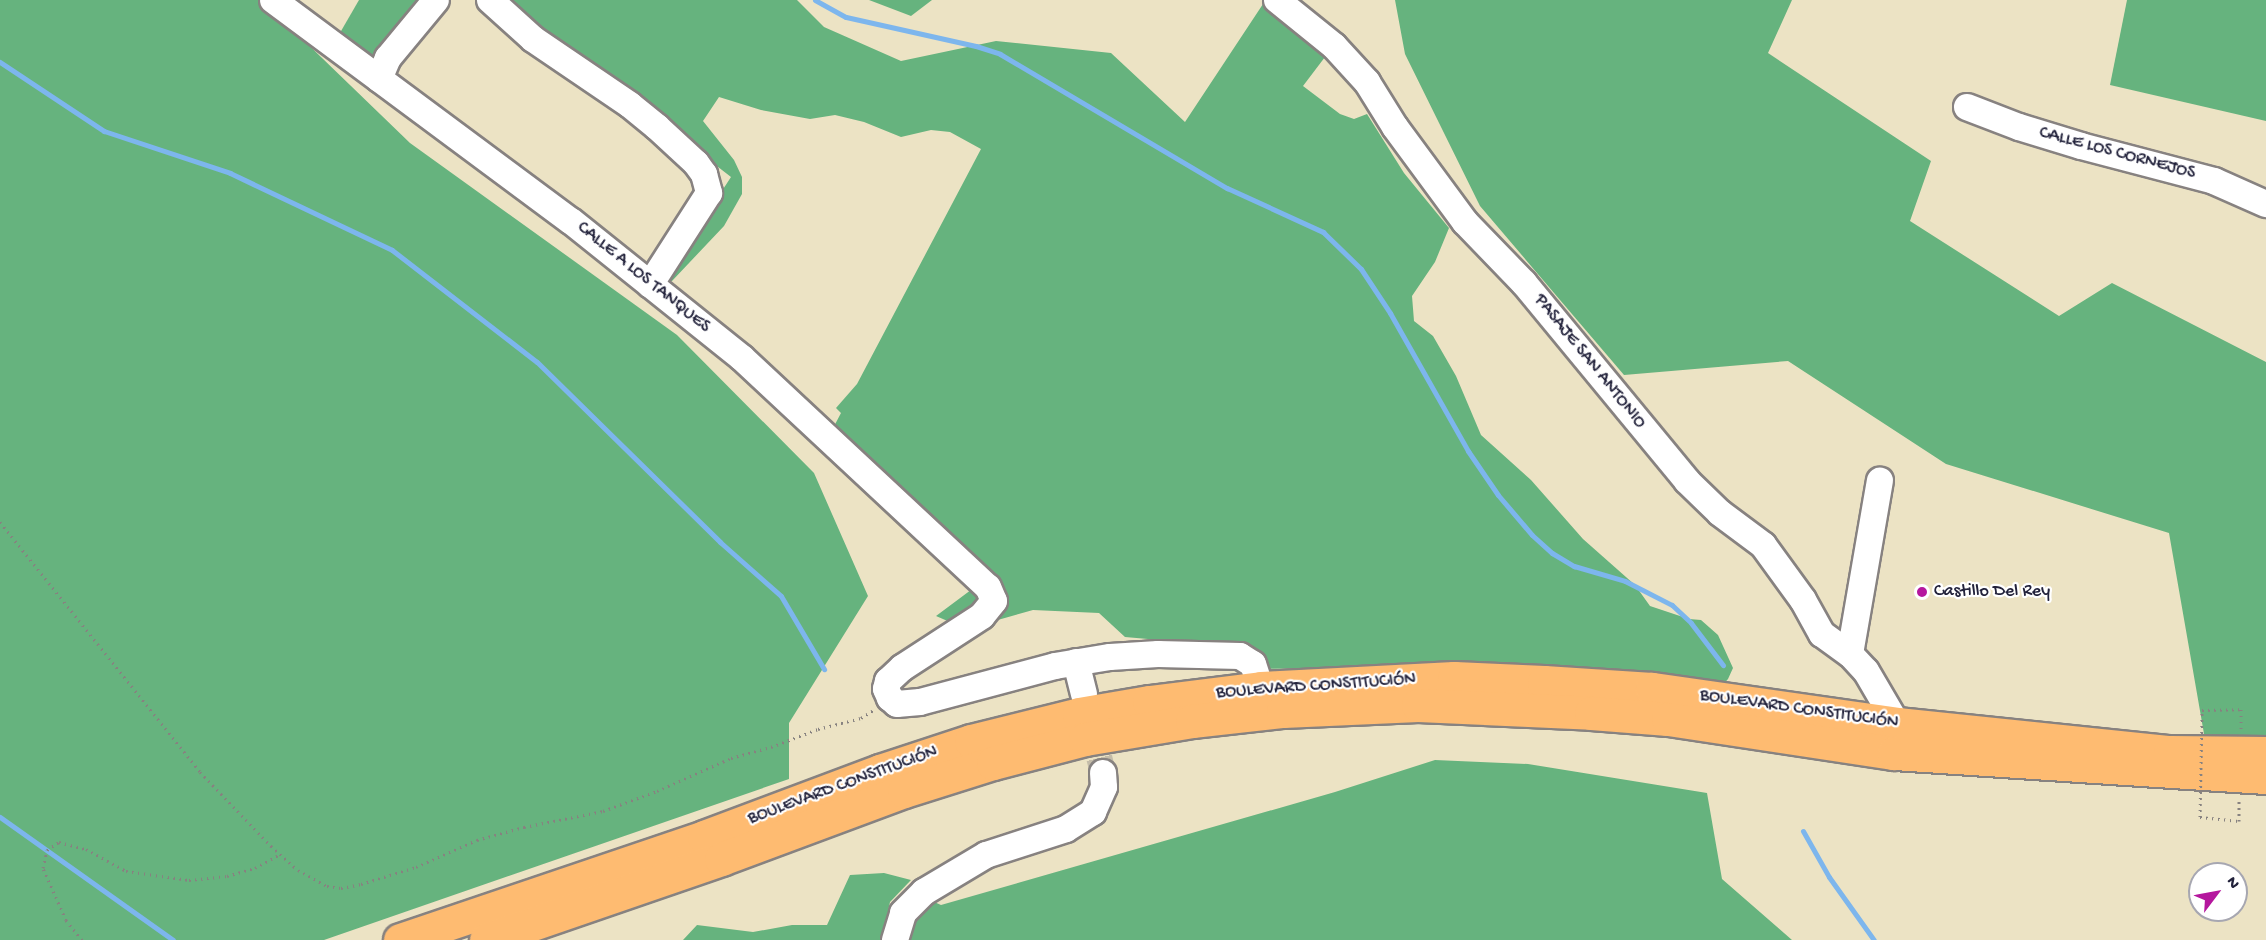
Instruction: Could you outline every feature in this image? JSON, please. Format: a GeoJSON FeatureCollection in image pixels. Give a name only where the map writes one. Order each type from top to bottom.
{"type":"FeatureCollection","features":[{"type":"Feature","properties":{"kind":"highway","name":"BOULEVARD CONSTITUCIÓN"},"geometry":{"type":"LineString","coordinates":[[400,940],[704,837],[880,771],[971,741],[1090,712],[1261,688],[1454,678],[1544,682],[1652,689],[1897,724],[2170,752],[2266,753]]}},
{"type":"Feature","properties":{"kind":"highway","name":"BOULEVARD CONSTITUCIÓN"},"geometry":{"type":"LineString","coordinates":[[486,940],[721,859],[904,791],[993,763],[1085,739],[1192,722],[1283,711],[1418,705],[1591,713],[1668,719],[1894,753],[2266,777]]}},
{"type":"Feature","properties":{"kind":"street","name":"CALLE A LOS TANQUES"},"geometry":{"type":"LineString","coordinates":[[273,0],[571,221],[742,358],[987,587],[994,601],[989,609],[982,616],[902,668],[888,681],[886,689],[890,698]]}},
{"type":"Feature","properties":{"kind":"street"},"geometry":{"type":"LineString","coordinates":[[379,79],[388,58],[436,0]]}},
{"type":"Feature","properties":{"kind":"street"},"geometry":{"type":"LineString","coordinates":[[490,0],[533,39],[630,105],[696,163],[704,174],[709,194],[650,285]]}},
{"type":"Feature","properties":{"kind":"street","name":"PASAJE SAN ANTONIO"},"geometry":{"type":"LineString","coordinates":[[1277,0],[1334,46],[1367,82],[1395,127],[1465,222],[1524,283],[1687,481],[1720,513],[1763,545],[1803,600],[1822,634],[1850,654],[1866,671],[1897,724]]}},
{"type":"Feature","properties":{"kind":"street","name":"CALLE LOS CORNEJOS"},"geometry":{"type":"LineString","coordinates":[[1967,107],[2081,147],[2214,181],[2266,204]]}},
{"type":"Feature","properties":{"kind":"street"},"geometry":{"type":"LineString","coordinates":[[1850,654],[1880,481]]}},
{"type":"Feature","properties":{"kind":"street"},"geometry":{"type":"LineString","coordinates":[[890,698],[897,704],[908,705],[1026,672],[1076,662],[1158,654],[1240,656],[1253,664],[1261,688]]}},
{"type":"Feature","properties":{"kind":"street"},"geometry":{"type":"LineString","coordinates":[[1076,662],[1084,694]]}},
{"type":"Feature","properties":{"kind":"street"},"geometry":{"type":"LineString","coordinates":[[895,940],[903,913],[924,892],[986,855],[1066,829],[1093,812],[1104,787],[1103,773]]}},
{"type":"Feature","properties":{"kind":"path"},"geometry":{"type":"LineString","coordinates":[[0,522],[200,772],[280,854],[298,870],[327,886],[340,888],[361,884],[416,867],[477,840],[524,827],[603,811],[657,791],[739,755],[861,718],[890,698]]}},
{"type":"Feature","properties":{"kind":"path"},"geometry":{"type":"LineString","coordinates":[[2239,821],[2200,817],[2202,710],[2241,709]]}},
{"type":"Feature","properties":{"kind":"path"},"geometry":{"type":"LineString","coordinates":[[82,940],[66,920],[43,868],[47,850],[54,844],[68,842],[126,871],[189,880],[227,876],[255,868],[280,854]]}},
{"type":"Feature","properties":{"kind":"green space"},"geometry":{"type":"Polygon","coordinates":[[[0,0],[262,0],[410,143],[677,335],[814,473],[868,596],[789,723],[789,779],[324,940],[0,940],[0,0]]]}},
{"type":"Feature","properties":{"kind":"green space"},"geometry":{"type":"Polygon","coordinates":[[[359,0],[423,0],[375,60],[337,38],[359,0]]]}},
{"type":"Feature","properties":{"kind":"green space"},"geometry":{"type":"Polygon","coordinates":[[[503,0],[797,0],[824,27],[901,61],[996,41],[1111,53],[1185,122],[1263,4],[1325,57],[1303,86],[1340,114],[1354,119],[1367,114],[1404,173],[1449,228],[1435,262],[1412,296],[1414,321],[1433,336],[1456,376],[1481,435],[1531,480],[1583,539],[1635,585],[1650,606],[1689,619],[1701,620],[1718,635],[1733,668],[1728,679],[1722,686],[1385,668],[1246,669],[1228,646],[1125,637],[1099,613],[1033,610],[966,629],[936,616],[987,578],[831,432],[841,413],[836,408],[857,384],[981,149],[950,132],[931,130],[901,137],[864,122],[835,115],[810,119],[761,110],[719,97],[703,121],[734,160],[742,177],[742,194],[724,226],[672,281],[662,283],[731,177],[503,0]]]}},
{"type":"Feature","properties":{"kind":"green space"},"geometry":{"type":"Polygon","coordinates":[[[869,0],[932,0],[911,16],[869,0]]]}},
{"type":"Feature","properties":{"kind":"green space"},"geometry":{"type":"Polygon","coordinates":[[[1395,0],[1792,0],[1768,53],[1931,161],[1910,221],[2059,316],[2112,283],[2266,362],[2266,751],[2207,751],[2169,533],[1946,464],[1788,361],[1624,375],[1480,206],[1405,54],[1395,0]]]}},
{"type":"Feature","properties":{"kind":"green space"},"geometry":{"type":"Polygon","coordinates":[[[2127,0],[2266,0],[2266,121],[2110,85],[2127,0]]]}},
{"type":"Feature","properties":{"kind":"green space"},"geometry":{"type":"Polygon","coordinates":[[[1435,760],[1528,764],[1707,793],[1722,879],[1792,940],[902,940],[902,930],[932,901],[941,905],[1335,792],[1435,760]]]}},
{"type":"Feature","properties":{"kind":"green space"},"geometry":{"type":"Polygon","coordinates":[[[884,873],[911,880],[890,902],[882,940],[683,940],[697,925],[753,932],[792,925],[827,925],[850,875],[884,873]]]}},
{"type":"Feature","properties":{"kind":"waterway"},"geometry":{"type":"LineString","coordinates":[[815,0],[846,17],[976,46],[1000,54],[1227,188],[1323,232],[1361,269],[1390,313],[1468,451],[1498,495],[1532,535],[1552,553],[1574,566],[1625,581],[1672,605],[1691,623],[1723,665]]}},
{"type":"Feature","properties":{"kind":"waterway"},"geometry":{"type":"LineString","coordinates":[[0,62],[104,131],[230,173],[392,250],[537,362],[720,542],[781,596],[824,669]]}},
{"type":"Feature","properties":{"kind":"waterway"},"geometry":{"type":"LineString","coordinates":[[0,817],[173,940]]}},
{"type":"Feature","properties":{"kind":"waterway"},"geometry":{"type":"LineString","coordinates":[[1803,831],[1829,877],[1874,940]]}},
{"type":"Feature","properties":{"kind":"tunnel"},"geometry":{"type":"LineString","coordinates":[[1090,720],[1103,773]]}},
{"type":"Feature","properties":{"kind":"place","name":"Castillo Del Rey"},"geometry":{"type":"Point","coordinates":[1922,592]}}]}
